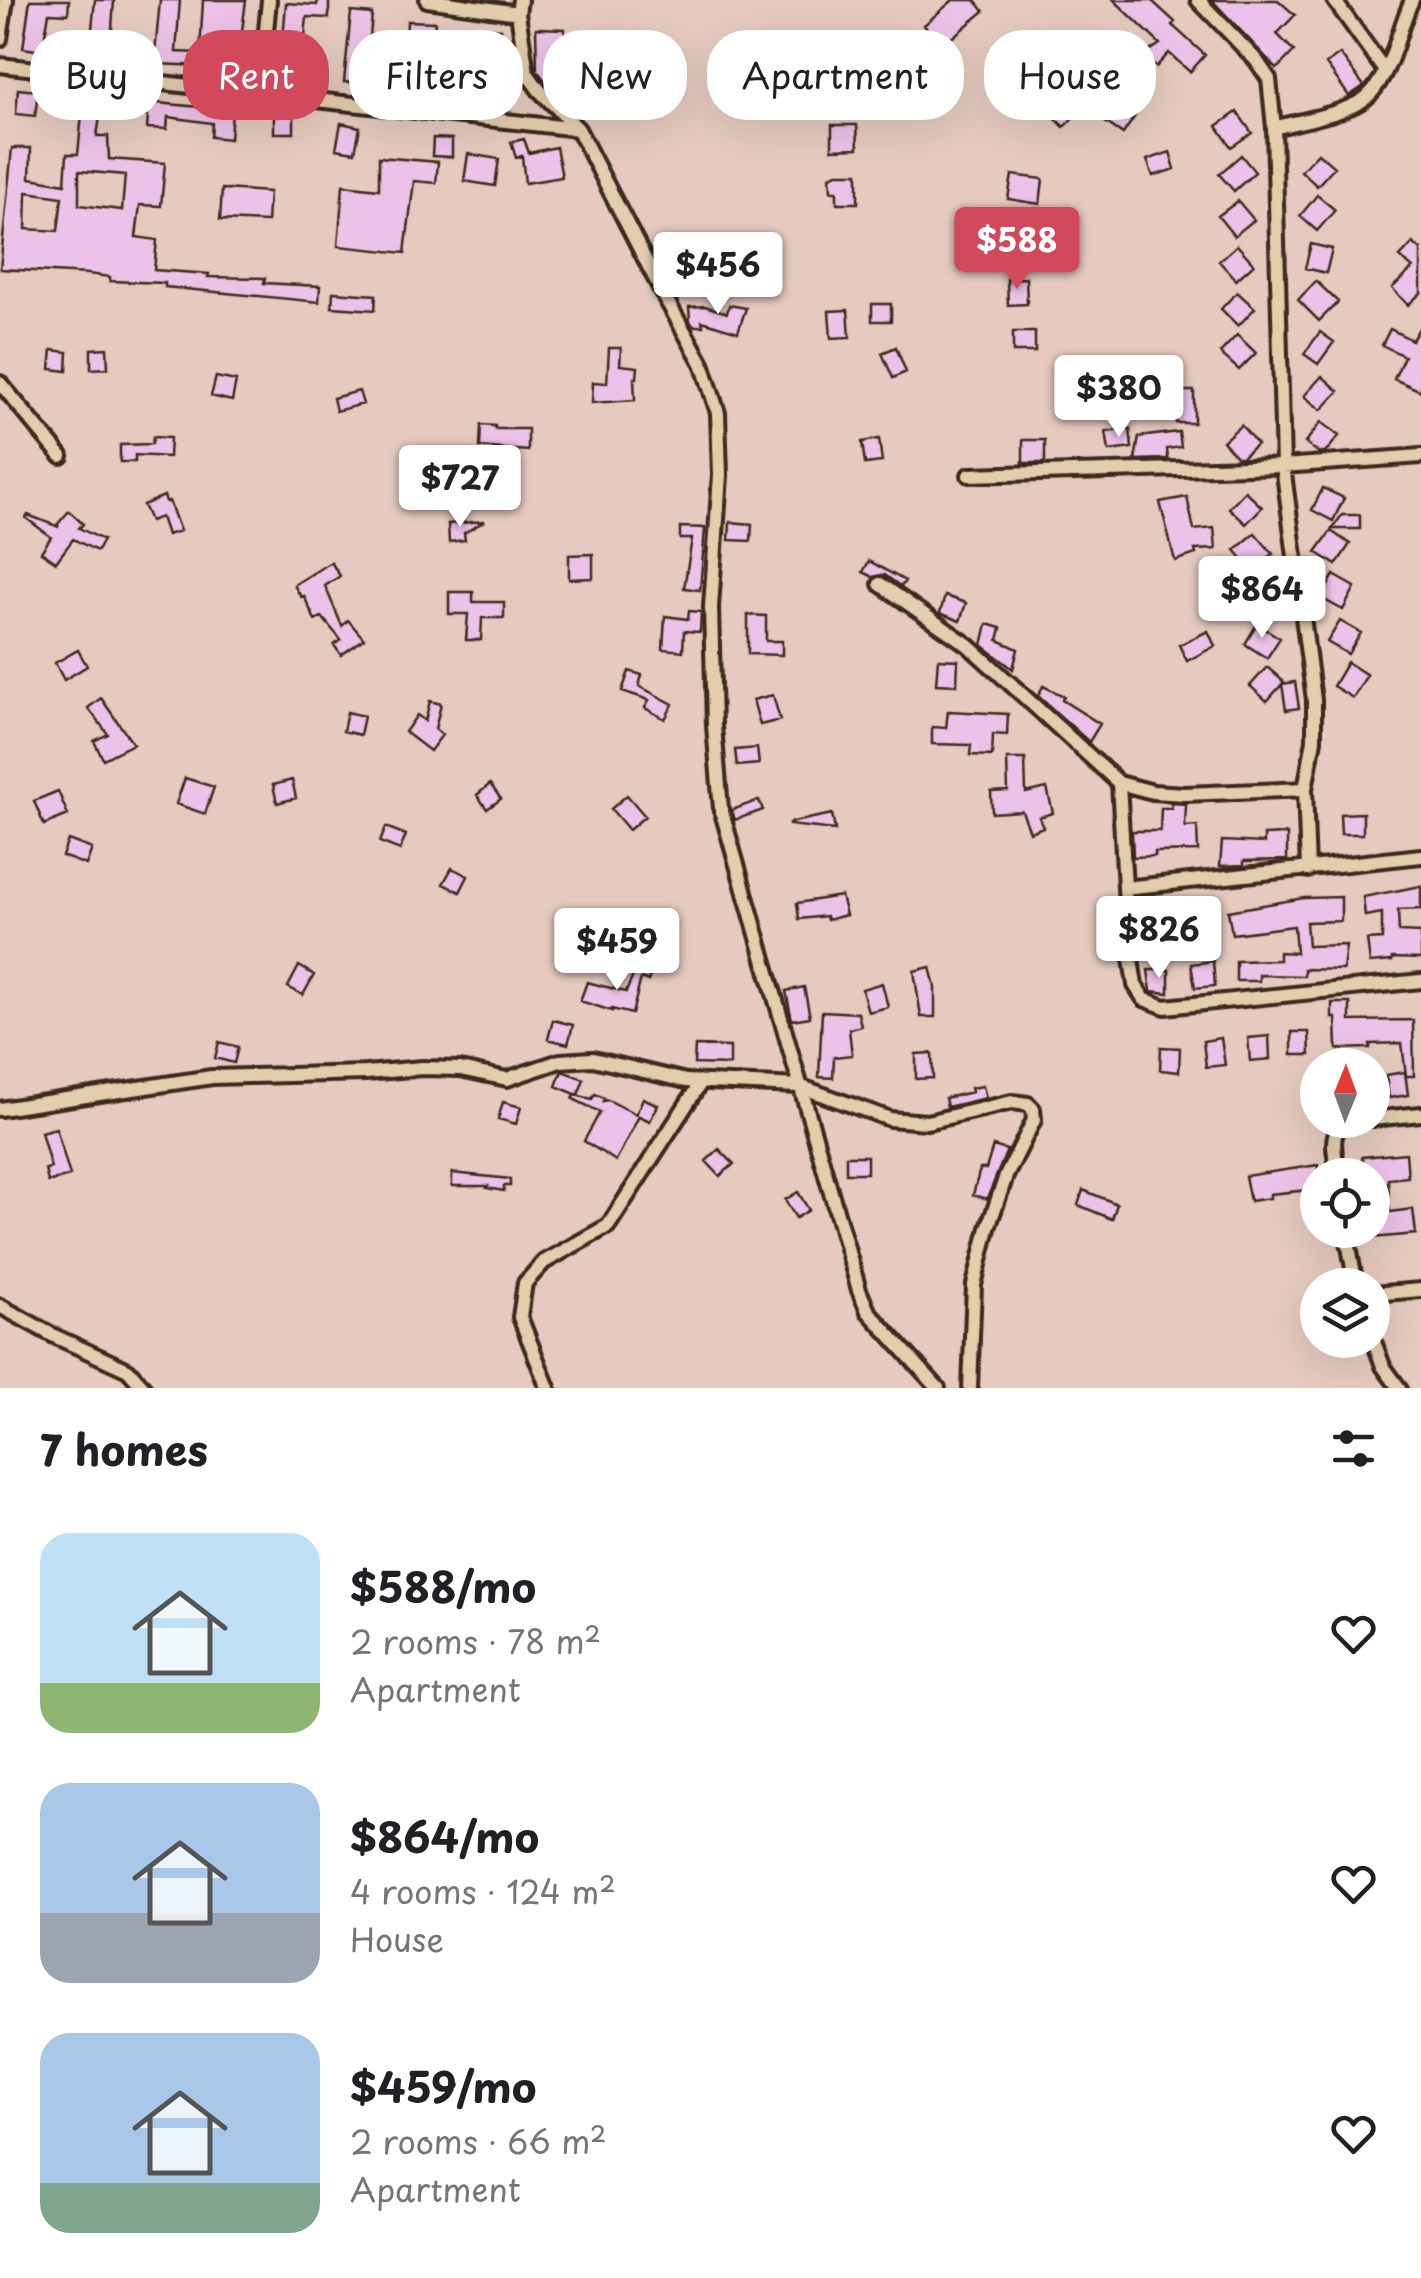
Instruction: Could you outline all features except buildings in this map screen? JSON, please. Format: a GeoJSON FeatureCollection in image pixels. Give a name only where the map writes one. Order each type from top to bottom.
{"type":"FeatureCollection","features":[{"type":"Feature","properties":{"kind":"street"},"geometry":{"type":"LineString","coordinates":[[0,39],[6,0]]}},
{"type":"Feature","properties":{"kind":"street"},"geometry":{"type":"LineString","coordinates":[[266,30],[269,0]]}},
{"type":"Feature","properties":{"kind":"street"},"geometry":{"type":"LineString","coordinates":[[427,0],[519,7],[528,73],[539,90],[578,129],[702,363],[718,413],[720,475],[712,608],[714,726],[721,809],[859,1290],[868,1311],[938,1388]]}},
{"type":"Feature","properties":{"kind":"street"},"geometry":{"type":"LineString","coordinates":[[1198,0],[1256,60],[1269,79],[1274,128],[1283,466],[1314,700],[1314,740],[1305,789],[1308,870]]}},
{"type":"Feature","properties":{"kind":"street"},"geometry":{"type":"LineString","coordinates":[[1334,0],[1385,71]]}},
{"type":"Feature","properties":{"kind":"street"},"geometry":{"type":"LineString","coordinates":[[1274,128],[1356,105],[1370,94],[1385,71],[1412,0]]}},
{"type":"Feature","properties":{"kind":"street"},"geometry":{"type":"LineString","coordinates":[[0,65],[183,84]]}},
{"type":"Feature","properties":{"kind":"street"},"geometry":{"type":"LineString","coordinates":[[329,100],[578,129]]}},
{"type":"Feature","properties":{"kind":"street"},"geometry":{"type":"LineString","coordinates":[[0,382],[61,456]]}},
{"type":"Feature","properties":{"kind":"street"},"geometry":{"type":"LineString","coordinates":[[968,475],[1283,466],[1421,456]]}},
{"type":"Feature","properties":{"kind":"street"},"geometry":{"type":"LineString","coordinates":[[880,584],[968,645],[1119,783],[1152,792],[1185,794],[1305,789]]}},
{"type":"Feature","properties":{"kind":"street"},"geometry":{"type":"LineString","coordinates":[[1119,783],[1135,985],[1144,1000],[1166,1008],[1421,981]]}},
{"type":"Feature","properties":{"kind":"street"},"geometry":{"type":"LineString","coordinates":[[1125,888],[1421,856]]}},
{"type":"Feature","properties":{"kind":"street"},"geometry":{"type":"LineString","coordinates":[[0,1109],[212,1076],[422,1068],[460,1069],[506,1079],[560,1062],[593,1059],[638,1072],[702,1082],[799,1086],[890,1119],[927,1122],[1012,1102],[1028,1104],[1034,1120],[1006,1176],[974,1285],[970,1388]]}},
{"type":"Feature","properties":{"kind":"street"},"geometry":{"type":"LineString","coordinates":[[548,1388],[520,1317],[525,1283],[544,1262],[608,1226],[702,1082]]}},
{"type":"Feature","properties":{"kind":"street"},"geometry":{"type":"LineString","coordinates":[[1390,1117],[1421,1114]]}},
{"type":"Feature","properties":{"kind":"street"},"geometry":{"type":"LineString","coordinates":[[1390,1293],[1421,1290]]}},
{"type":"Feature","properties":{"kind":"street"},"geometry":{"type":"LineString","coordinates":[[0,1306],[128,1370],[144,1388]]}},
{"type":"Feature","properties":{"kind":"street"},"geometry":{"type":"LineString","coordinates":[[1380,1358],[1398,1388]]}}]}
